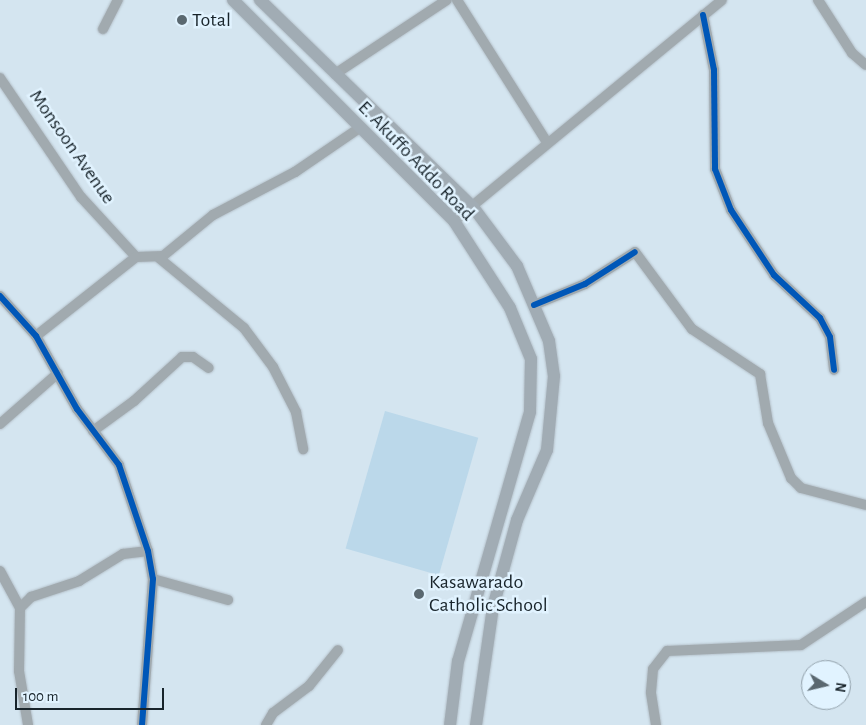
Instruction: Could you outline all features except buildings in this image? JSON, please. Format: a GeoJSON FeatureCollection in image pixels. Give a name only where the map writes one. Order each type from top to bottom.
{"type":"FeatureCollection","features":[{"type":"Feature","properties":{"kind":"main road","name":"E. Akuffo Addo Road"},"geometry":{"type":"LineString","coordinates":[[233,0],[271,34],[358,129],[454,221],[510,308],[531,359],[530,412],[458,661],[450,725]]}},
{"type":"Feature","properties":{"kind":"main road","name":"E. Akuffo Addo Road"},"geometry":{"type":"LineString","coordinates":[[260,0],[473,206],[517,266],[549,341],[552,419],[547,450],[517,520],[493,607],[476,725]]}},
{"type":"Feature","properties":{"kind":"street"},"geometry":{"type":"LineString","coordinates":[[103,29],[118,0]]}},
{"type":"Feature","properties":{"kind":"street"},"geometry":{"type":"LineString","coordinates":[[335,74],[447,0]]}},
{"type":"Feature","properties":{"kind":"street"},"geometry":{"type":"LineString","coordinates":[[457,0],[546,141]]}},
{"type":"Feature","properties":{"kind":"street"},"geometry":{"type":"LineString","coordinates":[[454,221],[546,141],[722,0]]}},
{"type":"Feature","properties":{"kind":"street"},"geometry":{"type":"LineString","coordinates":[[818,0],[852,52],[866,66]]}},
{"type":"Feature","properties":{"kind":"street"},"geometry":{"type":"LineString","coordinates":[[703,15],[714,70],[715,169],[731,210],[774,275],[820,318],[830,337],[834,370]]}},
{"type":"Feature","properties":{"kind":"street","name":"Monsoon Avenue"},"geometry":{"type":"LineString","coordinates":[[0,78],[81,197],[136,257]]}},
{"type":"Feature","properties":{"kind":"street"},"geometry":{"type":"LineString","coordinates":[[159,258],[213,215],[294,172],[358,129]]}},
{"type":"Feature","properties":{"kind":"street"},"geometry":{"type":"LineString","coordinates":[[534,305],[585,284],[635,252],[692,329],[760,374],[768,423],[790,478],[800,488],[866,505]]}},
{"type":"Feature","properties":{"kind":"street"},"geometry":{"type":"LineString","coordinates":[[36,336],[136,257],[159,258],[244,328],[273,367],[296,412],[303,449]]}},
{"type":"Feature","properties":{"kind":"street"},"geometry":{"type":"LineString","coordinates":[[0,296],[36,336],[93,431],[119,465],[148,551],[153,579],[142,725]]}},
{"type":"Feature","properties":{"kind":"street"},"geometry":{"type":"LineString","coordinates":[[93,431],[134,401],[182,357],[193,357],[210,368]]}},
{"type":"Feature","properties":{"kind":"street"},"geometry":{"type":"LineString","coordinates":[[0,424],[58,373]]}},
{"type":"Feature","properties":{"kind":"street"},"geometry":{"type":"LineString","coordinates":[[20,608],[31,597],[78,581],[123,554],[148,551]]}},
{"type":"Feature","properties":{"kind":"street"},"geometry":{"type":"LineString","coordinates":[[0,572],[20,608],[20,670],[28,725]]}},
{"type":"Feature","properties":{"kind":"street"},"geometry":{"type":"LineString","coordinates":[[153,579],[228,600]]}},
{"type":"Feature","properties":{"kind":"street"},"geometry":{"type":"LineString","coordinates":[[656,725],[651,692],[653,669],[667,651],[800,645],[866,602]]}},
{"type":"Feature","properties":{"kind":"street"},"geometry":{"type":"LineString","coordinates":[[266,725],[273,714],[309,686],[338,650]]}},
{"type":"Feature","properties":{"kind":"shaded area"},"geometry":{"type":"Polygon","coordinates":[[[385,411],[478,438],[439,575],[346,548],[385,411]]]}},
{"type":"Feature","properties":{"kind":"cycle path"},"geometry":{"type":"LineString","coordinates":[[703,15],[714,70],[715,169],[731,210],[774,275],[820,318],[830,337],[834,370]]}},
{"type":"Feature","properties":{"kind":"cycle path"},"geometry":{"type":"LineString","coordinates":[[534,305],[585,284],[635,252]]}},
{"type":"Feature","properties":{"kind":"cycle path"},"geometry":{"type":"LineString","coordinates":[[0,296],[36,336],[77,409],[119,465],[148,551],[153,579],[142,725]]}},
{"type":"Feature","properties":{"kind":"place","name":"Total"},"geometry":{"type":"Point","coordinates":[182,20]}},
{"type":"Feature","properties":{"kind":"place","name":"Kasawarado Catholic School"},"geometry":{"type":"Point","coordinates":[419,594]}}]}
